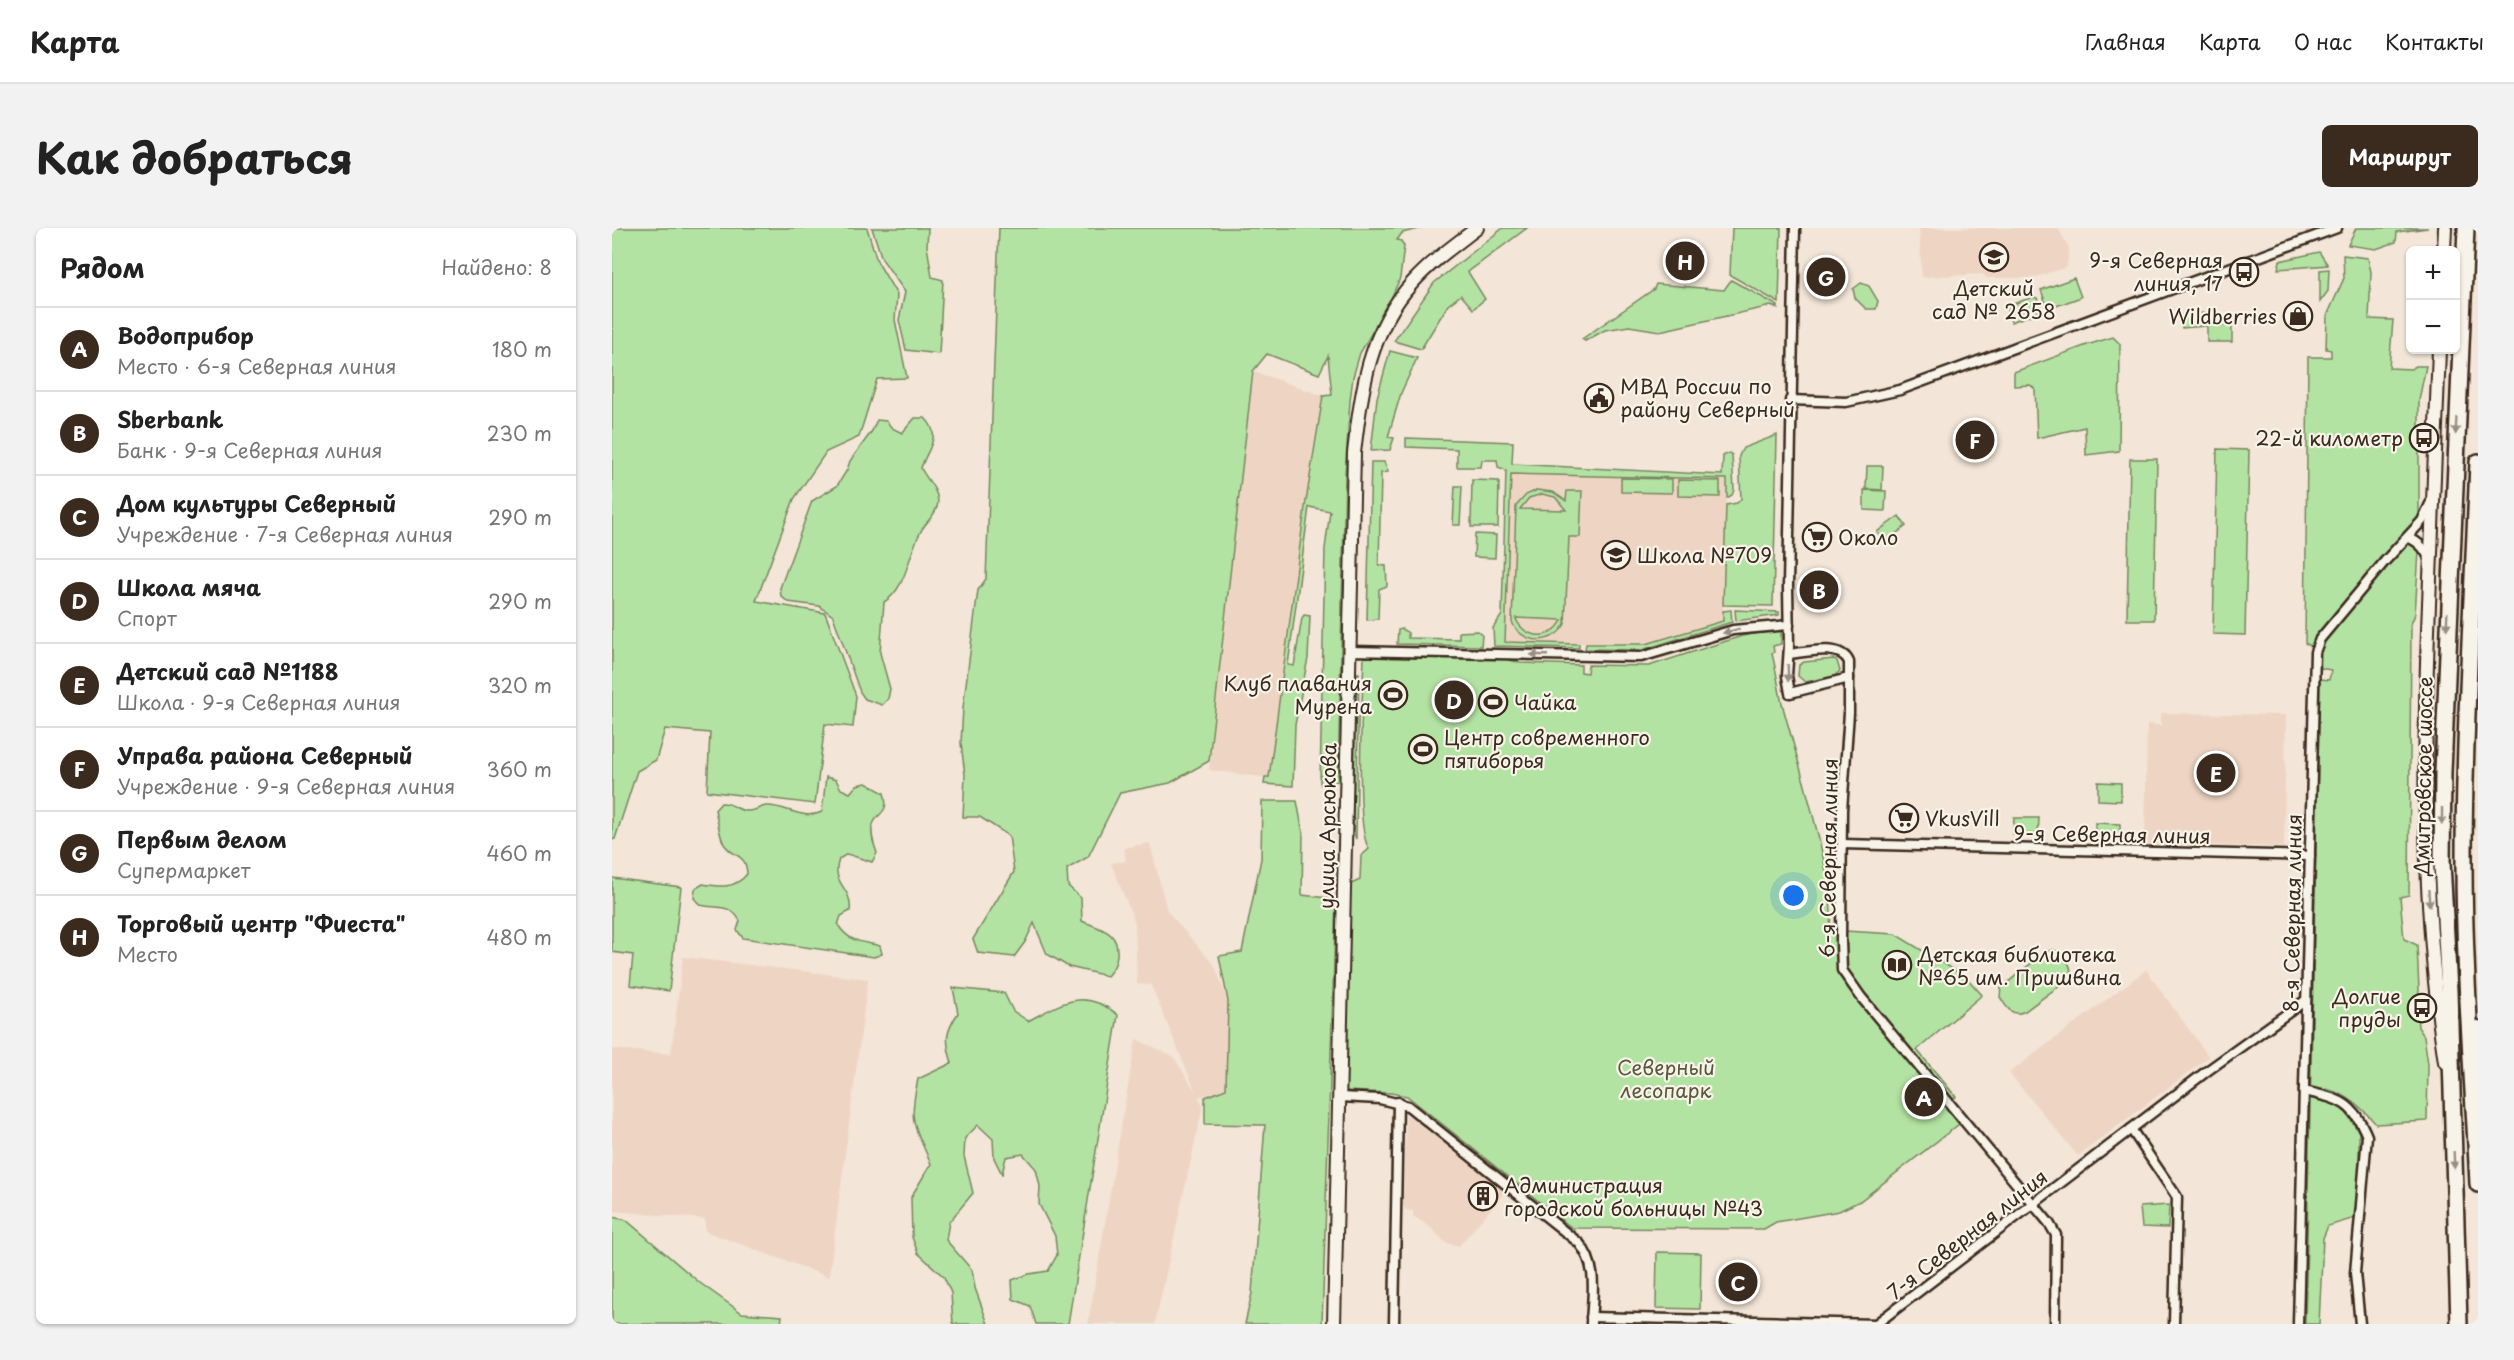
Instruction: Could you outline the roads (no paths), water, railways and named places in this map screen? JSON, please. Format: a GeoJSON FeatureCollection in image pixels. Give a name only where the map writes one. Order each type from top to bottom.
{"type":"FeatureCollection","features":[{"type":"Feature","properties":{"kind":"highway","name":"Дмитровское шоссе"},"geometry":{"type":"LineString","coordinates":[[2459,1324],[2449,991],[2442,863],[2442,784],[2458,368],[2466,228]]}},
{"type":"Feature","properties":{"kind":"highway"},"geometry":{"type":"LineString","coordinates":[[2478,462],[2464,862],[2478,1184]]}},
{"type":"Feature","properties":{"kind":"street","name":"улица Арсюкова"},"geometry":{"type":"LineString","coordinates":[[1334,1324],[1354,453],[1361,393],[1369,358],[1385,322],[1412,283],[1433,262],[1477,228]]}},
{"type":"Feature","properties":{"kind":"street"},"geometry":{"type":"LineString","coordinates":[[1795,228],[1790,400],[1787,676],[1790,693],[1849,678]]}},
{"type":"Feature","properties":{"kind":"street"},"geometry":{"type":"LineString","coordinates":[[1790,400],[1846,402],[1900,390],[2336,228]]}},
{"type":"Feature","properties":{"kind":"street"},"geometry":{"type":"LineString","coordinates":[[2444,246],[2445,228]]}},
{"type":"Feature","properties":{"kind":"street"},"geometry":{"type":"LineString","coordinates":[[2439,354],[2424,735],[2424,818],[2436,1003],[2451,1102]]}},
{"type":"Feature","properties":{"kind":"street","name":"8-я Северная линия"},"geometry":{"type":"LineString","coordinates":[[2298,1324],[2315,652],[2320,639],[2422,521],[2432,498]]}},
{"type":"Feature","properties":{"kind":"street"},"geometry":{"type":"LineString","coordinates":[[2408,537],[2427,552],[2430,563]]}},
{"type":"Feature","properties":{"kind":"street"},"geometry":{"type":"LineString","coordinates":[[1350,651],[1641,657],[1733,630],[1789,625]]}},
{"type":"Feature","properties":{"kind":"street","name":"6-я Северная линия"},"geometry":{"type":"LineString","coordinates":[[1789,654],[1836,651],[1842,653],[1849,662],[1842,844],[1842,970],[1861,997],[2056,1235],[2055,1324]]}},
{"type":"Feature","properties":{"kind":"street","name":"9-я Северная линия"},"geometry":{"type":"LineString","coordinates":[[1842,844],[2310,856]]}},
{"type":"Feature","properties":{"kind":"street","name":"7-я Северная линия"},"geometry":{"type":"LineString","coordinates":[[1591,1321],[1875,1324],[2032,1203],[2306,1000]]}},
{"type":"Feature","properties":{"kind":"street"},"geometry":{"type":"LineString","coordinates":[[2474,1101],[2478,1027]]}},
{"type":"Feature","properties":{"kind":"street"},"geometry":{"type":"LineString","coordinates":[[2304,1091],[2341,1101],[2360,1117],[2367,1136],[2355,1273],[2360,1324]]}},
{"type":"Feature","properties":{"kind":"street"},"geometry":{"type":"LineString","coordinates":[[1340,1097],[1380,1099],[1408,1106],[1579,1243],[1592,1264],[1591,1321]]}},
{"type":"Feature","properties":{"kind":"street"},"geometry":{"type":"LineString","coordinates":[[1394,1324],[1398,1102]]}},
{"type":"Feature","properties":{"kind":"street"},"geometry":{"type":"LineString","coordinates":[[2131,1129],[2177,1197],[2174,1324]]}},
{"type":"Feature","properties":{"kind":"place","name":"Детский сад № 2658"},"geometry":{"type":"Point","coordinates":[1994,257]}},
{"type":"Feature","properties":{"kind":"place","name":"Торговый центр \"Фиеста\""},"geometry":{"type":"Point","coordinates":[1685,261]}},
{"type":"Feature","properties":{"kind":"place","name":"9-я Северная линия, 17"},"geometry":{"type":"Point","coordinates":[2244,272]}},
{"type":"Feature","properties":{"kind":"place","name":"Первым делом"},"geometry":{"type":"Point","coordinates":[1826,277]}},
{"type":"Feature","properties":{"kind":"place","name":"Wildberries"},"geometry":{"type":"Point","coordinates":[2298,316]}},
{"type":"Feature","properties":{"kind":"place","name":"МВД России по району Северный"},"geometry":{"type":"Point","coordinates":[1599,398]}},
{"type":"Feature","properties":{"kind":"place","name":"22-й километр"},"geometry":{"type":"Point","coordinates":[2424,438]}},
{"type":"Feature","properties":{"kind":"place","name":"Управа района Северный"},"geometry":{"type":"Point","coordinates":[1975,440]}},
{"type":"Feature","properties":{"kind":"place","name":"Около"},"geometry":{"type":"Point","coordinates":[1817,537]}},
{"type":"Feature","properties":{"kind":"place","name":"Школа №709"},"geometry":{"type":"Point","coordinates":[1616,555]}},
{"type":"Feature","properties":{"kind":"place","name":"Sberbank"},"geometry":{"type":"Point","coordinates":[1819,590]}},
{"type":"Feature","properties":{"kind":"place","name":"Клуб плавания Мурена"},"geometry":{"type":"Point","coordinates":[1393,695]}},
{"type":"Feature","properties":{"kind":"place","name":"Школа мяча"},"geometry":{"type":"Point","coordinates":[1454,700]}},
{"type":"Feature","properties":{"kind":"place","name":"Чайка"},"geometry":{"type":"Point","coordinates":[1493,702]}},
{"type":"Feature","properties":{"kind":"place","name":"Центр современного пятиборья"},"geometry":{"type":"Point","coordinates":[1423,749]}},
{"type":"Feature","properties":{"kind":"place","name":"Детский сад №1188"},"geometry":{"type":"Point","coordinates":[2216,773]}},
{"type":"Feature","properties":{"kind":"place","name":"VkusVill"},"geometry":{"type":"Point","coordinates":[1904,818]}},
{"type":"Feature","properties":{"kind":"place","name":"Детская библиотека №65 им. Пришвина"},"geometry":{"type":"Point","coordinates":[1897,965]}},
{"type":"Feature","properties":{"kind":"place","name":"Долгие пруды"},"geometry":{"type":"Point","coordinates":[2422,1008]}},
{"type":"Feature","properties":{"kind":"place","name":"Водоприбор"},"geometry":{"type":"Point","coordinates":[1924,1097]}},
{"type":"Feature","properties":{"kind":"place","name":"Администрация городской больницы №43"},"geometry":{"type":"Point","coordinates":[1483,1196]}},
{"type":"Feature","properties":{"kind":"place","name":"Дом культуры Северный"},"geometry":{"type":"Point","coordinates":[1738,1282]}},
{"type":"Feature","properties":{"kind":"park label","name":"Северный лесопарк"},"geometry":{"type":"Point","coordinates":[1666,1078]}}]}
